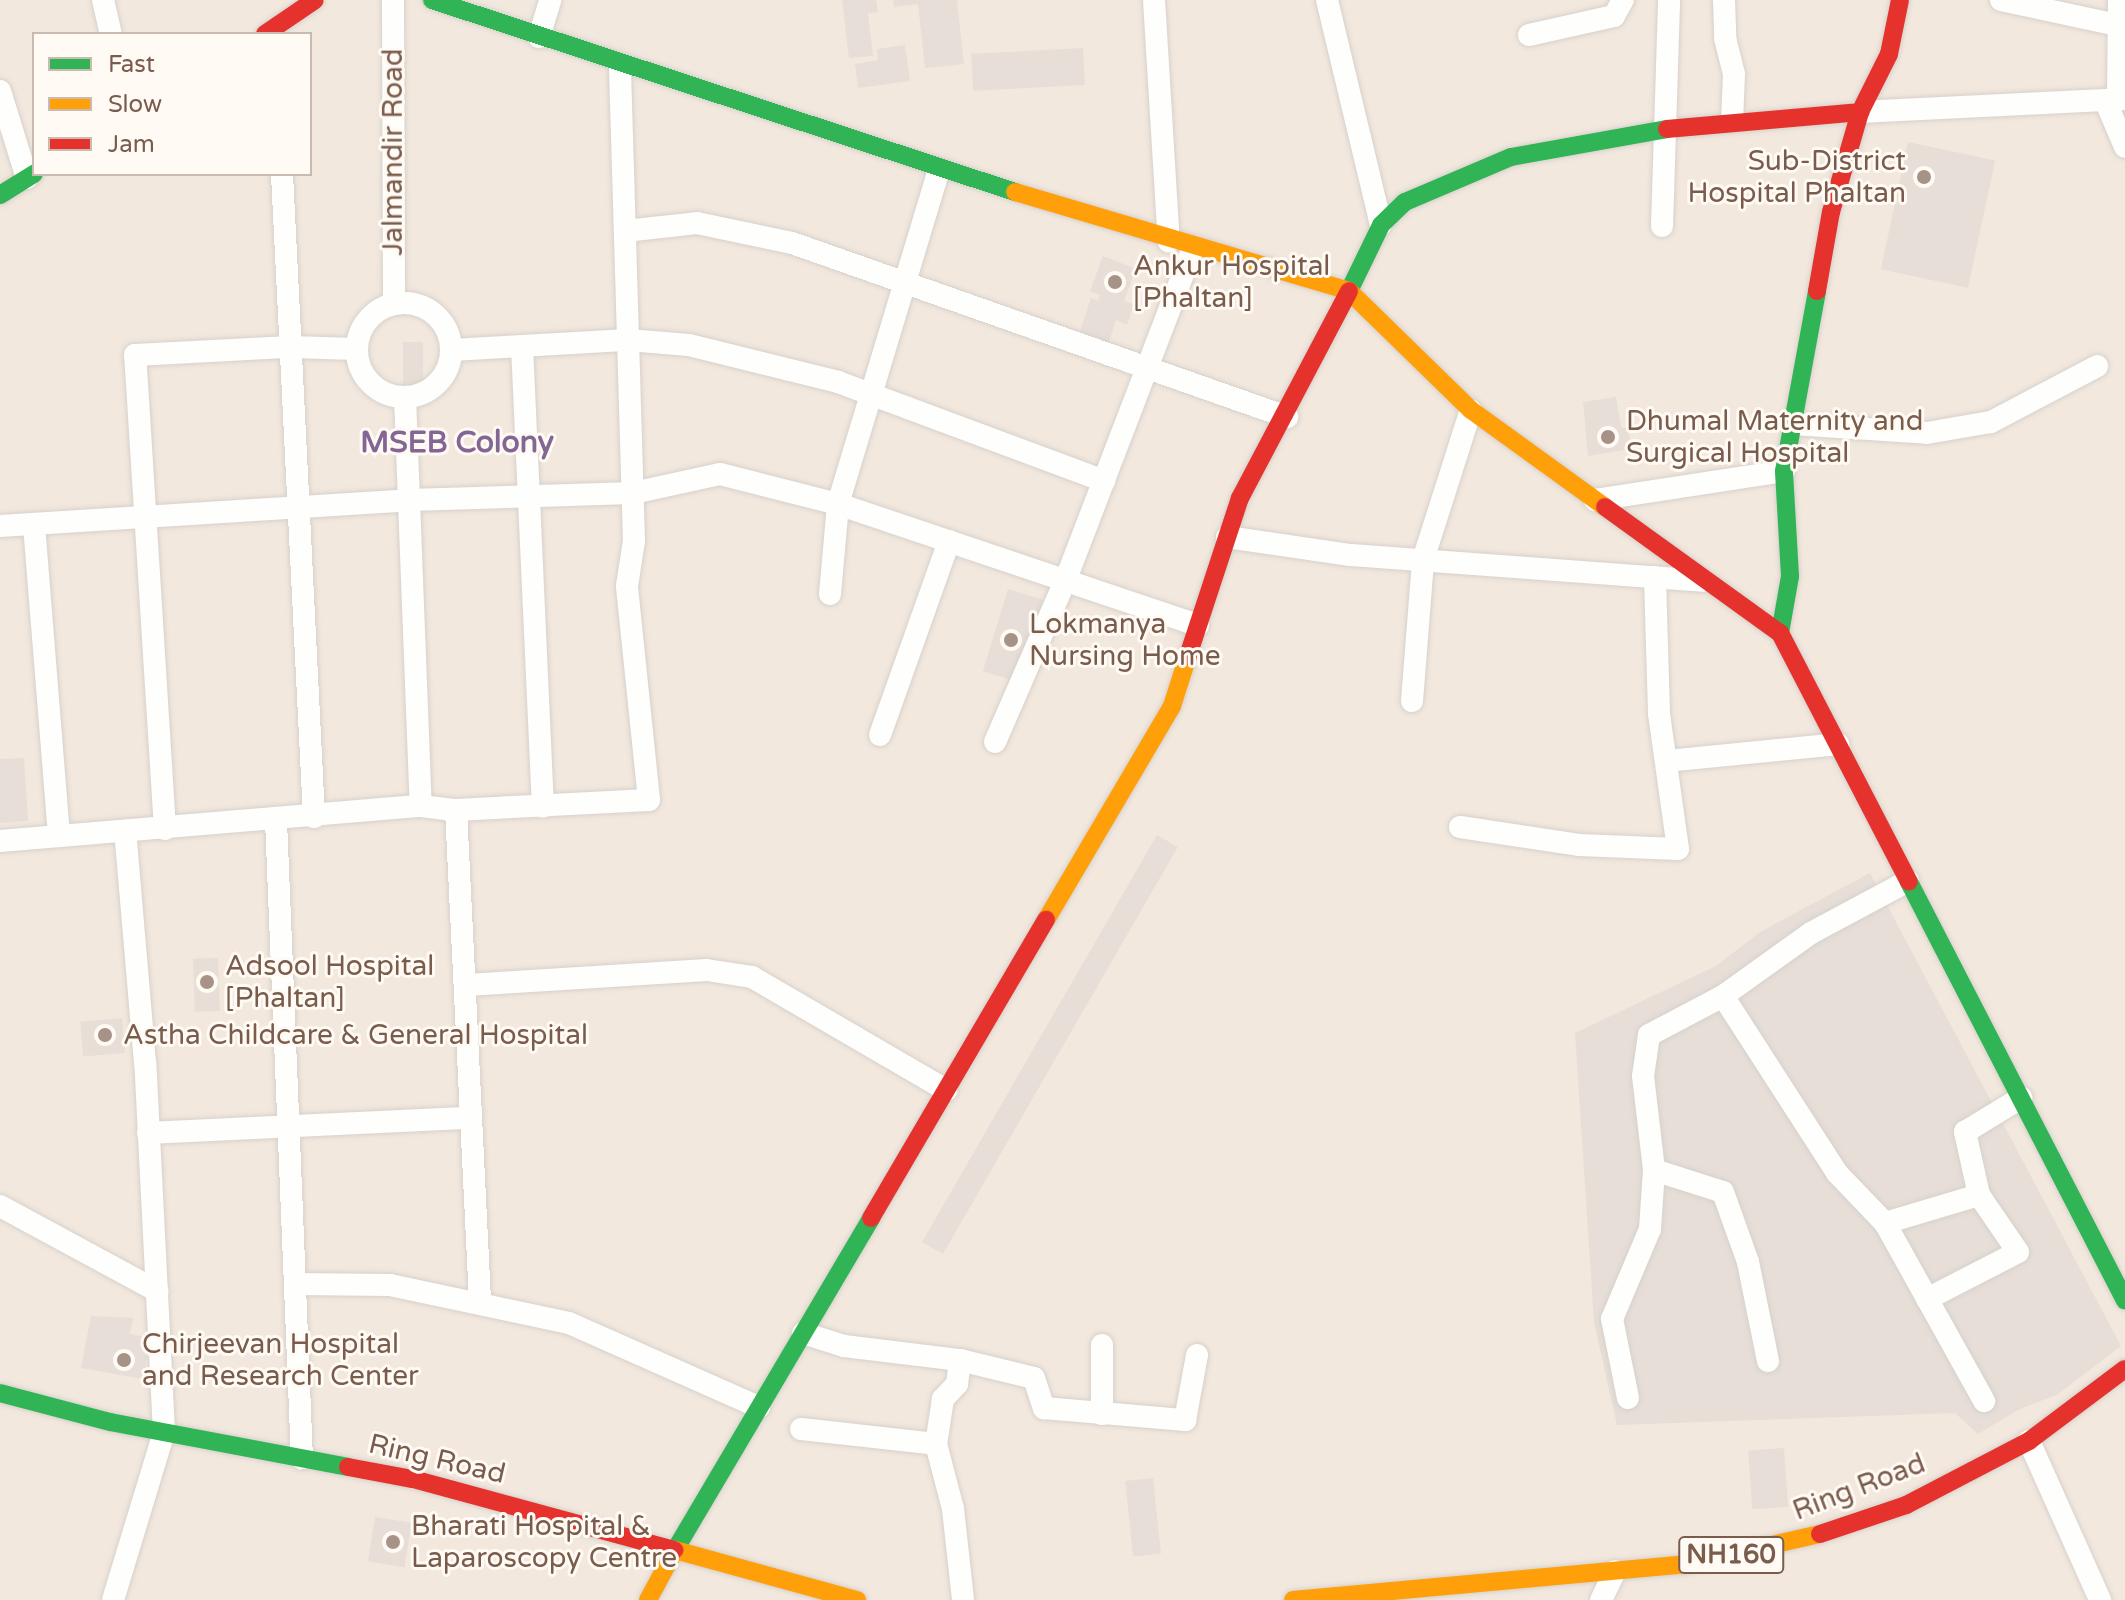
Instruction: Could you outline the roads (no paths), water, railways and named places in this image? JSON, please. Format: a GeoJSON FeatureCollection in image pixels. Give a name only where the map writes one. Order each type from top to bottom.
{"type":"FeatureCollection","features":[{"type":"Feature","properties":{"kind":"main road"},"geometry":{"type":"LineString","coordinates":[[272,32],[315,0]]}},
{"type":"Feature","properties":{"kind":"main road"},"geometry":{"type":"LineString","coordinates":[[432,0],[939,170],[1169,242],[1349,291],[1471,410],[1780,633],[2125,1300]]}},
{"type":"Feature","properties":{"kind":"main road"},"geometry":{"type":"LineString","coordinates":[[1780,633],[1790,576],[1784,471],[1831,212],[1860,112],[1889,54],[1900,0]]}},
{"type":"Feature","properties":{"kind":"main road"},"geometry":{"type":"LineString","coordinates":[[648,1600],[1172,706],[1240,498],[1287,417],[1381,225],[1405,202],[1511,157],[1668,129],[1860,112]]}},
{"type":"Feature","properties":{"kind":"main road"},"geometry":{"type":"LineString","coordinates":[[0,195],[30,176]]}},
{"type":"Feature","properties":{"kind":"main road","name":"Ring Road"},"geometry":{"type":"LineString","coordinates":[[1293,1600],[1688,1564],[1800,1541],[1906,1505],[2029,1441],[2125,1369]]}},
{"type":"Feature","properties":{"kind":"main road","name":"Ring Road"},"geometry":{"type":"LineString","coordinates":[[1,1398],[413,1479],[675,1550],[792,1591],[857,1600]]}},
{"type":"Feature","properties":{"kind":"street"},"geometry":{"type":"LineString","coordinates":[[103,0],[111,32]]}},
{"type":"Feature","properties":{"kind":"street","name":"Jalmandir Road"},"geometry":{"type":"LineString","coordinates":[[393,0],[394,304]]}},
{"type":"Feature","properties":{"kind":"street"},"geometry":{"type":"LineString","coordinates":[[539,37],[550,0]]}},
{"type":"Feature","properties":{"kind":"street"},"geometry":{"type":"LineString","coordinates":[[1154,0],[1169,242]]}},
{"type":"Feature","properties":{"kind":"street"},"geometry":{"type":"LineString","coordinates":[[1327,0],[1381,225]]}},
{"type":"Feature","properties":{"kind":"street"},"geometry":{"type":"LineString","coordinates":[[1529,35],[1614,16],[1623,0]]}},
{"type":"Feature","properties":{"kind":"street"},"geometry":{"type":"LineString","coordinates":[[1662,226],[1668,129],[1669,0]]}},
{"type":"Feature","properties":{"kind":"street"},"geometry":{"type":"LineString","coordinates":[[1724,0],[1725,38],[1734,74],[1732,121]]}},
{"type":"Feature","properties":{"kind":"street"},"geometry":{"type":"LineString","coordinates":[[2001,0],[2121,37]]}},
{"type":"Feature","properties":{"kind":"street"},"geometry":{"type":"LineString","coordinates":[[2119,0],[2121,37],[2116,100],[2125,147]]}},
{"type":"Feature","properties":{"kind":"street"},"geometry":{"type":"LineString","coordinates":[[0,841],[421,806],[456,810],[649,800],[627,586],[634,541],[620,64]]}},
{"type":"Feature","properties":{"kind":"street"},"geometry":{"type":"LineString","coordinates":[[0,91],[30,176]]}},
{"type":"Feature","properties":{"kind":"street"},"geometry":{"type":"LineString","coordinates":[[1860,112],[2116,100]]}},
{"type":"Feature","properties":{"kind":"street"},"geometry":{"type":"LineString","coordinates":[[830,594],[838,504],[867,394],[905,284],[939,170]]}},
{"type":"Feature","properties":{"kind":"street"},"geometry":{"type":"LineString","coordinates":[[282,176],[296,509],[314,817]]}},
{"type":"Feature","properties":{"kind":"street"},"geometry":{"type":"LineString","coordinates":[[625,231],[697,223],[792,243],[1287,417]]}},
{"type":"Feature","properties":{"kind":"street"},"geometry":{"type":"LineString","coordinates":[[995,742],[1066,579],[1193,249]]}},
{"type":"Feature","properties":{"kind":"street"},"geometry":{"type":"LineString","coordinates":[[408,303],[433,313],[443,323],[452,350],[438,383],[405,397],[390,395],[366,378],[357,349],[367,320],[394,304],[408,303]]}},
{"type":"Feature","properties":{"kind":"street"},"geometry":{"type":"LineString","coordinates":[[452,350],[628,340],[689,345],[867,394],[1104,481]]}},
{"type":"Feature","properties":{"kind":"street"},"geometry":{"type":"LineString","coordinates":[[522,346],[543,807]]}},
{"type":"Feature","properties":{"kind":"street"},"geometry":{"type":"LineString","coordinates":[[165,829],[149,517],[135,355],[290,347],[357,349]]}},
{"type":"Feature","properties":{"kind":"street"},"geometry":{"type":"LineString","coordinates":[[1793,424],[1927,433],[1991,422],[2097,366]]}},
{"type":"Feature","properties":{"kind":"street"},"geometry":{"type":"LineString","coordinates":[[405,397],[421,806]]}},
{"type":"Feature","properties":{"kind":"street"},"geometry":{"type":"LineString","coordinates":[[1412,701],[1423,560],[1471,410]]}},
{"type":"Feature","properties":{"kind":"street"},"geometry":{"type":"LineString","coordinates":[[1595,500],[1784,471]]}},
{"type":"Feature","properties":{"kind":"street"},"geometry":{"type":"LineString","coordinates":[[0,526],[409,500],[633,493],[720,474],[838,504],[1198,625]]}},
{"type":"Feature","properties":{"kind":"street"},"geometry":{"type":"LineString","coordinates":[[34,525],[59,836]]}},
{"type":"Feature","properties":{"kind":"street"},"geometry":{"type":"LineString","coordinates":[[1227,537],[1423,560],[1708,581]]}},
{"type":"Feature","properties":{"kind":"street"},"geometry":{"type":"LineString","coordinates":[[880,735],[949,541]]}},
{"type":"Feature","properties":{"kind":"street"},"geometry":{"type":"LineString","coordinates":[[1460,827],[1579,845],[1678,849],[1653,624],[1655,577]]}},
{"type":"Feature","properties":{"kind":"street"},"geometry":{"type":"LineString","coordinates":[[1666,761],[1838,744]]}},
{"type":"Feature","properties":{"kind":"street"},"geometry":{"type":"LineString","coordinates":[[456,810],[467,985],[469,1118],[480,1302]]}},
{"type":"Feature","properties":{"kind":"street"},"geometry":{"type":"LineString","coordinates":[[276,820],[302,1458]]}},
{"type":"Feature","properties":{"kind":"street"},"geometry":{"type":"LineString","coordinates":[[113,1600],[164,1432],[148,1133],[125,831]]}},
{"type":"Feature","properties":{"kind":"street"},"geometry":{"type":"LineString","coordinates":[[1628,1398],[1612,1319],[1650,1229],[1654,1170],[1643,1076],[1649,1035],[1723,996],[1811,933],[1908,881]]}},
{"type":"Feature","properties":{"kind":"street"},"geometry":{"type":"LineString","coordinates":[[467,985],[707,970],[752,977],[946,1090]]}},
{"type":"Feature","properties":{"kind":"street"},"geometry":{"type":"LineString","coordinates":[[1723,996],[1837,1173],[1885,1223],[1984,1401]]}},
{"type":"Feature","properties":{"kind":"street"},"geometry":{"type":"LineString","coordinates":[[1927,1299],[2018,1252],[1979,1195],[1965,1132],[2021,1098]]}},
{"type":"Feature","properties":{"kind":"street"},"geometry":{"type":"LineString","coordinates":[[148,1133],[469,1118]]}},
{"type":"Feature","properties":{"kind":"street"},"geometry":{"type":"LineString","coordinates":[[1654,1170],[1723,1192],[1748,1262],[1768,1361]]}},
{"type":"Feature","properties":{"kind":"street"},"geometry":{"type":"LineString","coordinates":[[1885,1223],[1979,1195]]}},
{"type":"Feature","properties":{"kind":"street"},"geometry":{"type":"LineString","coordinates":[[0,1206],[157,1291]]}},
{"type":"Feature","properties":{"kind":"street"},"geometry":{"type":"LineString","coordinates":[[297,1284],[390,1285],[569,1323],[759,1407]]}},
{"type":"Feature","properties":{"kind":"street"},"geometry":{"type":"LineString","coordinates":[[803,1333],[844,1346],[960,1360],[1034,1378],[1044,1408],[1185,1420],[1197,1355]]}},
{"type":"Feature","properties":{"kind":"street"},"geometry":{"type":"LineString","coordinates":[[1102,1345],[1102,1414]]}},
{"type":"Feature","properties":{"kind":"street"},"geometry":{"type":"LineString","coordinates":[[960,1360],[957,1384],[943,1399],[936,1444],[953,1509],[963,1600]]}},
{"type":"Feature","properties":{"kind":"street"},"geometry":{"type":"LineString","coordinates":[[801,1429],[936,1444]]}},
{"type":"Feature","properties":{"kind":"street"},"geometry":{"type":"LineString","coordinates":[[2029,1441],[2100,1600]]}},
{"type":"Feature","properties":{"kind":"street"},"geometry":{"type":"LineString","coordinates":[[1601,1600],[1615,1571]]}},
{"type":"Feature","properties":{"kind":"place","name":"Sub-District Hospital Phaltan"},"geometry":{"type":"Point","coordinates":[1924,177]}},
{"type":"Feature","properties":{"kind":"place","name":"Ankur Hospital [Phaltan]"},"geometry":{"type":"Point","coordinates":[1115,282]}},
{"type":"Feature","properties":{"kind":"place","name":"Dhumal Maternity and Surgical Hospital"},"geometry":{"type":"Point","coordinates":[1608,437]}},
{"type":"Feature","properties":{"kind":"place","name":"Lokmanya Nursing Home"},"geometry":{"type":"Point","coordinates":[1011,640]}},
{"type":"Feature","properties":{"kind":"place","name":"Adsool Hospital [Phaltan]"},"geometry":{"type":"Point","coordinates":[207,982]}},
{"type":"Feature","properties":{"kind":"place","name":"Astha Childcare & General Hospital"},"geometry":{"type":"Point","coordinates":[105,1035]}},
{"type":"Feature","properties":{"kind":"place","name":"Chirjeevan Hospital and Research Center"},"geometry":{"type":"Point","coordinates":[124,1360]}},
{"type":"Feature","properties":{"kind":"place","name":"Bharati Hospital & Laparoscopy Centre"},"geometry":{"type":"Point","coordinates":[393,1542]}},
{"type":"Feature","properties":{"kind":"district","name":"MSEB Colony"},"geometry":{"type":"Point","coordinates":[457,443]}}]}
